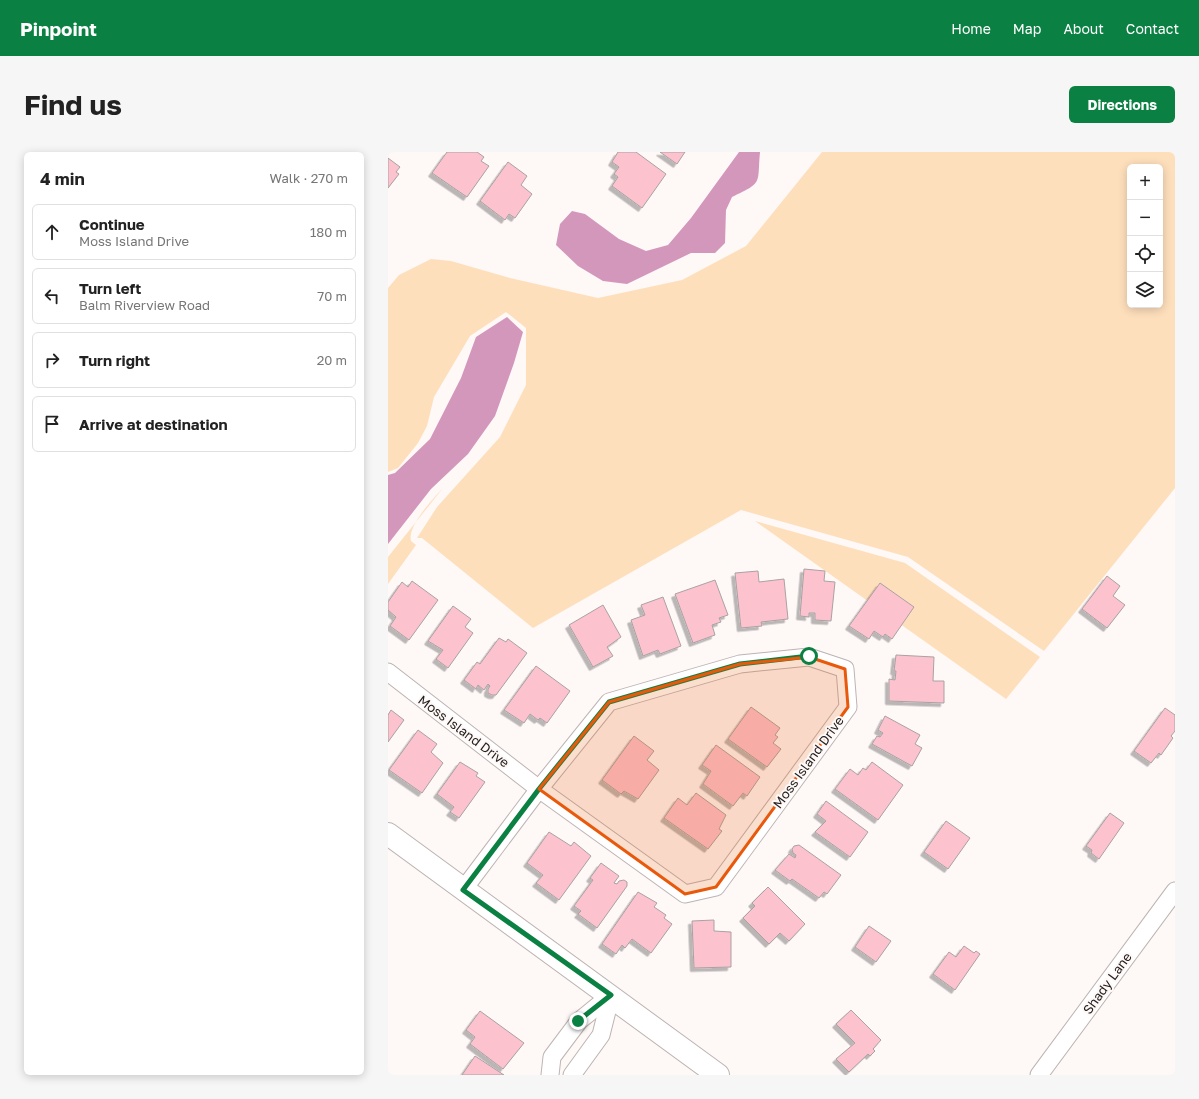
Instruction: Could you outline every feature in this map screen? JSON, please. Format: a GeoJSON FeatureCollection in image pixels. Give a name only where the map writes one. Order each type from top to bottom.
{"type":"FeatureCollection","features":[{"type":"Feature","properties":{"kind":"main road"},"geometry":{"type":"LineString","coordinates":[[388,834],[463,890],[611,995],[718,1075]]}},
{"type":"Feature","properties":{"kind":"street","name":"Moss Island Drive"},"geometry":{"type":"LineString","coordinates":[[388,672],[539,789],[685,894],[716,887],[848,707],[845,669],[809,656],[740,664],[609,702],[539,789],[463,890]]}},
{"type":"Feature","properties":{"kind":"street","name":"Shady Lane"},"geometry":{"type":"LineString","coordinates":[[1039,1075],[1175,891]]}},
{"type":"Feature","properties":{"kind":"street"},"geometry":{"type":"LineString","coordinates":[[550,1075],[552,1057],[578,1021],[611,995]]}},
{"type":"Feature","properties":{"kind":"street"},"geometry":{"type":"LineString","coordinates":[[572,1075],[601,1035],[611,995]]}},
{"type":"Feature","properties":{"kind":"highlighted area"},"geometry":{"type":"Polygon","coordinates":[[[809,657],[845,669],[848,707],[716,887],[685,894],[539,789],[609,702],[740,664],[809,657]]]}},
{"type":"Feature","properties":{"kind":"shaded area"},"geometry":{"type":"Polygon","coordinates":[[[739,152],[760,152],[757,181],[754,185],[732,197],[726,210],[725,243],[715,253],[691,253],[627,284],[603,281],[578,266],[556,245],[560,224],[572,211],[585,214],[619,239],[646,251],[668,245],[691,218],[739,152]]]}},
{"type":"Feature","properties":{"kind":"shaded area"},"geometry":{"type":"Polygon","coordinates":[[[822,152],[1175,152],[1175,488],[1044,651],[908,557],[741,510],[533,628],[422,538],[417,538],[437,507],[500,437],[526,385],[526,328],[506,312],[470,336],[434,397],[427,426],[418,443],[398,468],[388,472],[388,288],[399,275],[431,259],[451,261],[510,278],[598,298],[682,280],[746,246],[822,152]]]}},
{"type":"Feature","properties":{"kind":"shaded area"},"geometry":{"type":"Polygon","coordinates":[[[507,317],[523,332],[514,363],[495,416],[468,454],[431,489],[388,544],[388,475],[395,473],[430,439],[461,378],[476,337],[507,317]]]}},
{"type":"Feature","properties":{"kind":"shaded area"},"geometry":{"type":"Polygon","coordinates":[[[443,488],[416,522],[427,506],[443,488]]]}},
{"type":"Feature","properties":{"kind":"shaded area"},"geometry":{"type":"Polygon","coordinates":[[[755,521],[905,563],[1040,657],[1006,699],[755,521]]]}},
{"type":"Feature","properties":{"kind":"shaded area"},"geometry":{"type":"Polygon","coordinates":[[[416,522],[411,535],[411,541],[416,545],[388,584],[388,557],[416,522]]]}},
{"type":"Feature","properties":{"kind":"building"},"geometry":{"type":"Polygon","coordinates":[[[447,152],[477,152],[484,157],[481,161],[489,166],[467,197],[432,173],[447,152]]]}},
{"type":"Feature","properties":{"kind":"building"},"geometry":{"type":"Polygon","coordinates":[[[618,152],[636,152],[666,174],[642,208],[612,186],[618,177],[614,174],[619,167],[612,162],[618,152]]]}},
{"type":"Feature","properties":{"kind":"building"},"geometry":{"type":"Polygon","coordinates":[[[660,152],[685,152],[677,164],[660,152]]]}},
{"type":"Feature","properties":{"kind":"building"},"geometry":{"type":"Polygon","coordinates":[[[388,158],[400,167],[396,172],[399,174],[388,188],[388,158]]]}},
{"type":"Feature","properties":{"kind":"building"},"geometry":{"type":"Polygon","coordinates":[[[508,162],[527,176],[521,185],[532,194],[515,218],[509,214],[505,220],[480,201],[508,162]]]}},
{"type":"Feature","properties":{"kind":"building"},"geometry":{"type":"Polygon","coordinates":[[[804,569],[825,571],[824,581],[835,582],[831,621],[815,620],[815,613],[809,613],[809,617],[800,616],[804,569]]]}},
{"type":"Feature","properties":{"kind":"building"},"geometry":{"type":"Polygon","coordinates":[[[758,571],[759,582],[784,579],[788,619],[761,622],[762,626],[741,628],[735,573],[758,571]]]}},
{"type":"Feature","properties":{"kind":"building"},"geometry":{"type":"Polygon","coordinates":[[[1107,576],[1120,586],[1113,596],[1125,605],[1107,628],[1082,609],[1107,576]]]}},
{"type":"Feature","properties":{"kind":"building"},"geometry":{"type":"Polygon","coordinates":[[[715,580],[728,615],[719,618],[721,622],[712,625],[715,635],[693,643],[675,594],[715,580]]]}},
{"type":"Feature","properties":{"kind":"building"},"geometry":{"type":"Polygon","coordinates":[[[412,581],[438,600],[409,640],[390,626],[396,617],[388,610],[388,602],[402,582],[408,587],[412,581]]]}},
{"type":"Feature","properties":{"kind":"building"},"geometry":{"type":"Polygon","coordinates":[[[880,583],[914,607],[892,639],[885,634],[883,637],[874,631],[869,639],[849,626],[880,583]]]}},
{"type":"Feature","properties":{"kind":"building"},"geometry":{"type":"Polygon","coordinates":[[[663,597],[681,646],[660,654],[658,650],[643,656],[631,620],[645,615],[641,605],[663,597]]]}},
{"type":"Feature","properties":{"kind":"building"},"geometry":{"type":"Polygon","coordinates":[[[603,605],[621,637],[607,647],[613,656],[593,667],[569,625],[603,605]]]}},
{"type":"Feature","properties":{"kind":"building"},"geometry":{"type":"Polygon","coordinates":[[[453,606],[471,619],[465,627],[473,633],[448,668],[436,659],[443,650],[428,641],[453,606]]]}},
{"type":"Feature","properties":{"kind":"building"},"geometry":{"type":"Polygon","coordinates":[[[499,638],[506,642],[508,639],[527,653],[496,695],[492,695],[488,693],[490,686],[488,684],[484,690],[478,685],[476,689],[464,680],[477,662],[480,664],[499,638]]]}},
{"type":"Feature","properties":{"kind":"building"},"geometry":{"type":"Polygon","coordinates":[[[896,655],[934,657],[933,681],[944,681],[944,703],[889,701],[889,679],[895,680],[896,671],[894,671],[896,655]]]}},
{"type":"Feature","properties":{"kind":"building"},"geometry":{"type":"Polygon","coordinates":[[[536,666],[570,691],[547,723],[540,718],[538,720],[530,714],[524,723],[504,710],[536,666]]]}},
{"type":"Feature","properties":{"kind":"building"},"geometry":{"type":"Polygon","coordinates":[[[751,707],[780,728],[775,735],[778,737],[773,743],[781,749],[767,767],[728,739],[751,707]]]}},
{"type":"Feature","properties":{"kind":"building"},"geometry":{"type":"Polygon","coordinates":[[[1165,708],[1175,715],[1175,731],[1171,736],[1173,738],[1161,755],[1159,753],[1151,763],[1134,751],[1165,708]]]}},
{"type":"Feature","properties":{"kind":"building"},"geometry":{"type":"Polygon","coordinates":[[[391,710],[404,720],[388,742],[388,715],[391,710]]]}},
{"type":"Feature","properties":{"kind":"building"},"geometry":{"type":"Polygon","coordinates":[[[885,716],[920,735],[915,744],[922,748],[912,766],[872,744],[877,736],[880,737],[883,733],[878,730],[885,716]]]}},
{"type":"Feature","properties":{"kind":"building"},"geometry":{"type":"Polygon","coordinates":[[[418,730],[437,744],[431,752],[443,763],[422,793],[389,770],[418,730]]]}},
{"type":"Feature","properties":{"kind":"building"},"geometry":{"type":"Polygon","coordinates":[[[634,736],[654,751],[647,760],[659,770],[638,799],[624,791],[621,794],[602,780],[634,736]]]}},
{"type":"Feature","properties":{"kind":"building"},"geometry":{"type":"Polygon","coordinates":[[[716,745],[760,777],[747,796],[743,793],[733,806],[703,784],[711,771],[702,765],[716,745]]]}},
{"type":"Feature","properties":{"kind":"building"},"geometry":{"type":"Polygon","coordinates":[[[460,762],[478,773],[476,776],[485,782],[459,818],[450,812],[454,807],[437,794],[460,762]]]}},
{"type":"Feature","properties":{"kind":"building"},"geometry":{"type":"Polygon","coordinates":[[[872,762],[903,785],[878,820],[835,789],[850,769],[858,775],[863,768],[866,770],[872,762]]]}},
{"type":"Feature","properties":{"kind":"building"},"geometry":{"type":"Polygon","coordinates":[[[696,793],[726,815],[719,829],[722,831],[708,849],[664,818],[678,798],[687,805],[696,793]]]}},
{"type":"Feature","properties":{"kind":"building"},"geometry":{"type":"Polygon","coordinates":[[[826,801],[868,832],[850,857],[815,832],[826,821],[817,814],[826,801]]]}},
{"type":"Feature","properties":{"kind":"building"},"geometry":{"type":"Polygon","coordinates":[[[1110,813],[1124,823],[1099,859],[1091,853],[1092,850],[1086,846],[1110,813]]]}},
{"type":"Feature","properties":{"kind":"building"},"geometry":{"type":"Polygon","coordinates":[[[946,821],[970,838],[948,869],[924,852],[946,821]]]}},
{"type":"Feature","properties":{"kind":"building"},"geometry":{"type":"Polygon","coordinates":[[[549,832],[571,846],[574,842],[591,856],[559,900],[536,883],[543,875],[527,863],[549,832]]]}},
{"type":"Feature","properties":{"kind":"building"},"geometry":{"type":"Polygon","coordinates":[[[799,845],[841,875],[827,894],[824,892],[819,898],[792,879],[790,881],[775,870],[789,854],[795,858],[796,855],[793,853],[792,849],[794,846],[799,845]]]}},
{"type":"Feature","properties":{"kind":"building"},"geometry":{"type":"Polygon","coordinates":[[[601,863],[619,876],[614,883],[617,884],[619,881],[624,880],[627,882],[627,886],[597,928],[578,914],[581,911],[574,906],[593,880],[590,878],[601,863]]]}},
{"type":"Feature","properties":{"kind":"building"},"geometry":{"type":"Polygon","coordinates":[[[768,887],[805,924],[789,941],[780,933],[769,944],[743,918],[755,906],[752,903],[768,887]]]}},
{"type":"Feature","properties":{"kind":"building"},"geometry":{"type":"Polygon","coordinates":[[[638,892],[657,903],[654,907],[666,915],[664,918],[672,924],[651,953],[632,939],[625,948],[622,945],[616,954],[602,944],[638,892]]]}},
{"type":"Feature","properties":{"kind":"building"},"geometry":{"type":"Polygon","coordinates":[[[714,920],[714,931],[731,932],[731,967],[694,968],[692,921],[714,920]]]}},
{"type":"Feature","properties":{"kind":"building"},"geometry":{"type":"Polygon","coordinates":[[[869,926],[891,941],[876,962],[855,947],[869,926]]]}},
{"type":"Feature","properties":{"kind":"building"},"geometry":{"type":"Polygon","coordinates":[[[964,946],[974,953],[976,951],[980,954],[955,990],[933,974],[949,952],[956,957],[964,946]]]}},
{"type":"Feature","properties":{"kind":"building"},"geometry":{"type":"Polygon","coordinates":[[[851,1010],[881,1040],[873,1049],[875,1051],[870,1056],[868,1054],[849,1072],[836,1059],[855,1043],[836,1024],[851,1010]]]}},
{"type":"Feature","properties":{"kind":"building"},"geometry":{"type":"Polygon","coordinates":[[[480,1011],[524,1043],[503,1069],[470,1044],[475,1037],[466,1030],[480,1011]]]}},
{"type":"Feature","properties":{"kind":"building"},"geometry":{"type":"Polygon","coordinates":[[[475,1056],[504,1075],[462,1075],[475,1056]]]}},
{"type":"Feature","properties":{"kind":"route"},"geometry":{"type":"LineString","coordinates":[[578,1021],[611,995],[463,890],[539,789],[609,702],[740,664],[809,656]]}}]}
